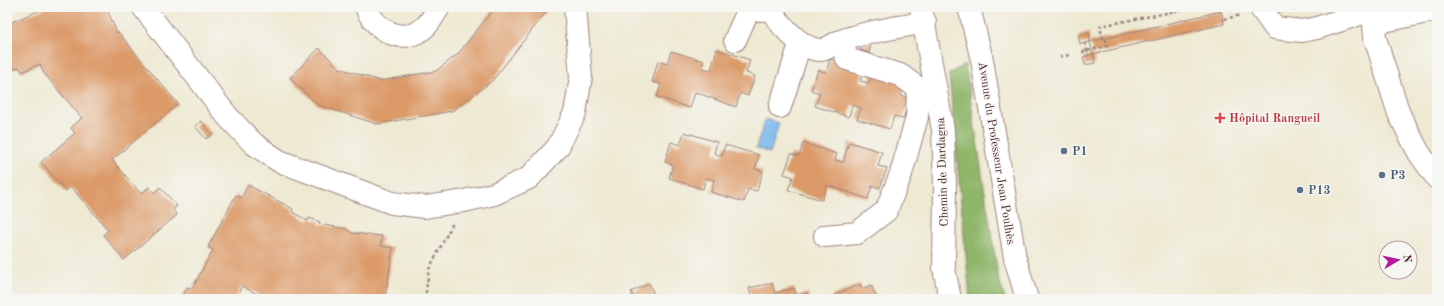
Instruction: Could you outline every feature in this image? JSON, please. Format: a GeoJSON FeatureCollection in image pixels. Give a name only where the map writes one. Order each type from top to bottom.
{"type":"FeatureCollection","features":[{"type":"Feature","properties":{"kind":"street"},"geometry":{"type":"LineString","coordinates":[[142,7],[228,117],[254,144],[279,161],[392,203],[425,207],[464,201],[494,194],[529,178],[558,147],[575,113],[581,77],[575,7]]}},
{"type":"Feature","properties":{"kind":"street"},"geometry":{"type":"LineString","coordinates":[[366,7],[370,18],[379,27],[389,33],[401,36],[413,34],[423,29],[432,20],[438,8]]}},
{"type":"Feature","properties":{"kind":"street","name":"Avenue du Professeur Jean Poulhès"},"geometry":{"type":"LineString","coordinates":[[969,7],[982,60],[1015,258],[1027,299]]}},
{"type":"Feature","properties":{"kind":"street"},"geometry":{"type":"LineString","coordinates":[[735,40],[748,11],[771,8],[800,44],[780,107]]}},
{"type":"Feature","properties":{"kind":"street"},"geometry":{"type":"LineString","coordinates":[[1251,11],[1276,28],[1302,31],[1370,14],[1437,10]]}},
{"type":"Feature","properties":{"kind":"street"},"geometry":{"type":"LineString","coordinates":[[1370,14],[1375,38],[1399,114],[1419,153],[1437,178]]}},
{"type":"Feature","properties":{"kind":"street","name":"Chemin de Dardagna"},"geometry":{"type":"LineString","coordinates":[[800,44],[820,50],[842,41],[866,33],[877,32],[923,15],[943,130],[945,187],[944,268],[950,299]]}},
{"type":"Feature","properties":{"kind":"street","name":"Chemin de Dardagna"},"geometry":{"type":"LineString","coordinates":[[825,236],[857,233],[886,212],[900,174],[918,116],[918,88],[900,75],[847,59],[842,41]]}},
{"type":"Feature","properties":{"kind":"path"},"geometry":{"type":"LineString","coordinates":[[1082,52],[1107,46],[1105,36],[1102,37],[1100,26],[1197,7]]}},
{"type":"Feature","properties":{"kind":"path"},"geometry":{"type":"LineString","coordinates":[[1224,19],[1251,11]]}},
{"type":"Feature","properties":{"kind":"path"},"geometry":{"type":"LineString","coordinates":[[1085,43],[1088,56]]}},
{"type":"Feature","properties":{"kind":"path"},"geometry":{"type":"LineString","coordinates":[[1060,57],[1069,55]]}},
{"type":"Feature","properties":{"kind":"path"},"geometry":{"type":"LineString","coordinates":[[425,299],[429,269],[443,244]]}},
{"type":"Feature","properties":{"kind":"green space"},"geometry":{"type":"Polygon","coordinates":[[[1272,7],[1323,7],[1275,14],[1272,7]]]}},
{"type":"Feature","properties":{"kind":"green space"},"geometry":{"type":"Polygon","coordinates":[[[965,64],[998,276],[1005,299],[970,299],[949,74],[965,64]]]}},
{"type":"Feature","properties":{"kind":"water"},"geometry":{"type":"Polygon","coordinates":[[[765,119],[779,123],[770,153],[756,148],[765,119]]]}},
{"type":"Feature","properties":{"kind":"building"},"geometry":{"type":"Polygon","coordinates":[[[48,7],[106,7],[117,33],[118,32],[178,104],[112,160],[141,194],[149,187],[154,193],[160,187],[177,206],[173,210],[177,215],[124,260],[103,235],[108,230],[71,187],[66,191],[41,162],[75,133],[71,128],[82,118],[43,72],[40,64],[22,72],[19,67],[7,71],[7,24],[48,7]]]}},
{"type":"Feature","properties":{"kind":"building"},"geometry":{"type":"Polygon","coordinates":[[[495,7],[550,7],[492,81],[452,111],[377,124],[318,105],[290,78],[319,48],[339,68],[380,81],[436,71],[458,54],[495,7]]]}},
{"type":"Feature","properties":{"kind":"building"},"geometry":{"type":"Polygon","coordinates":[[[1221,11],[1224,24],[1093,54],[1090,42],[1221,11]]]}},
{"type":"Feature","properties":{"kind":"building"},"geometry":{"type":"Polygon","coordinates":[[[1089,33],[1090,42],[1080,44],[1078,35],[1089,33]]]}},
{"type":"Feature","properties":{"kind":"building"},"geometry":{"type":"Polygon","coordinates":[[[863,41],[871,44],[869,53],[860,50],[863,41]]]}},
{"type":"Feature","properties":{"kind":"building"},"geometry":{"type":"Polygon","coordinates":[[[717,49],[750,60],[746,73],[755,76],[748,96],[740,93],[736,107],[695,92],[690,108],[657,97],[661,84],[652,82],[658,61],[667,64],[671,51],[704,61],[702,68],[711,70],[717,49]]]}},
{"type":"Feature","properties":{"kind":"building"},"geometry":{"type":"Polygon","coordinates":[[[1093,54],[1095,63],[1085,65],[1083,57],[1093,54]]]}},
{"type":"Feature","properties":{"kind":"building"},"geometry":{"type":"Polygon","coordinates":[[[830,59],[864,70],[860,81],[869,83],[872,72],[905,83],[901,96],[910,99],[903,119],[894,116],[890,129],[857,119],[861,108],[852,105],[849,117],[815,106],[820,93],[811,90],[818,70],[826,72],[830,59]]]}},
{"type":"Feature","properties":{"kind":"building"},"geometry":{"type":"Polygon","coordinates":[[[201,121],[212,134],[206,139],[195,126],[201,121]]]}},
{"type":"Feature","properties":{"kind":"building"},"geometry":{"type":"Polygon","coordinates":[[[684,132],[717,142],[714,153],[722,156],[725,145],[759,155],[755,169],[763,171],[757,191],[748,189],[744,202],[711,192],[714,180],[706,178],[703,189],[669,178],[673,165],[665,162],[671,142],[680,145],[684,132]]]}},
{"type":"Feature","properties":{"kind":"building"},"geometry":{"type":"Polygon","coordinates":[[[849,142],[882,152],[878,166],[887,168],[880,188],[872,186],[868,199],[827,185],[822,200],[788,190],[793,177],[784,174],[791,154],[799,156],[803,143],[837,154],[835,160],[843,162],[849,142]]]}},
{"type":"Feature","properties":{"kind":"building"},"geometry":{"type":"Polygon","coordinates":[[[248,185],[293,209],[292,212],[308,221],[309,218],[320,222],[319,224],[347,229],[352,233],[382,236],[381,246],[393,248],[385,298],[266,299],[242,286],[235,299],[181,298],[188,287],[192,289],[213,250],[208,247],[236,195],[241,198],[248,185]]]}},
{"type":"Feature","properties":{"kind":"building"},"geometry":{"type":"Polygon","coordinates":[[[649,283],[656,299],[626,299],[633,295],[631,292],[649,283]]]}},
{"type":"Feature","properties":{"kind":"building"},"geometry":{"type":"Polygon","coordinates":[[[772,283],[775,293],[794,288],[797,296],[808,293],[809,299],[752,299],[749,288],[772,283]]]}},
{"type":"Feature","properties":{"kind":"building"},"geometry":{"type":"Polygon","coordinates":[[[860,284],[862,289],[871,285],[877,299],[833,299],[832,296],[860,284]]]}},
{"type":"Feature","properties":{"kind":"place","name":"Hôpital Rangueil"},"geometry":{"type":"Point","coordinates":[1220,118]}},
{"type":"Feature","properties":{"kind":"place","name":"P1"},"geometry":{"type":"Point","coordinates":[1064,151]}},
{"type":"Feature","properties":{"kind":"place","name":"P3"},"geometry":{"type":"Point","coordinates":[1382,175]}},
{"type":"Feature","properties":{"kind":"place","name":"P13"},"geometry":{"type":"Point","coordinates":[1300,190]}}]}
